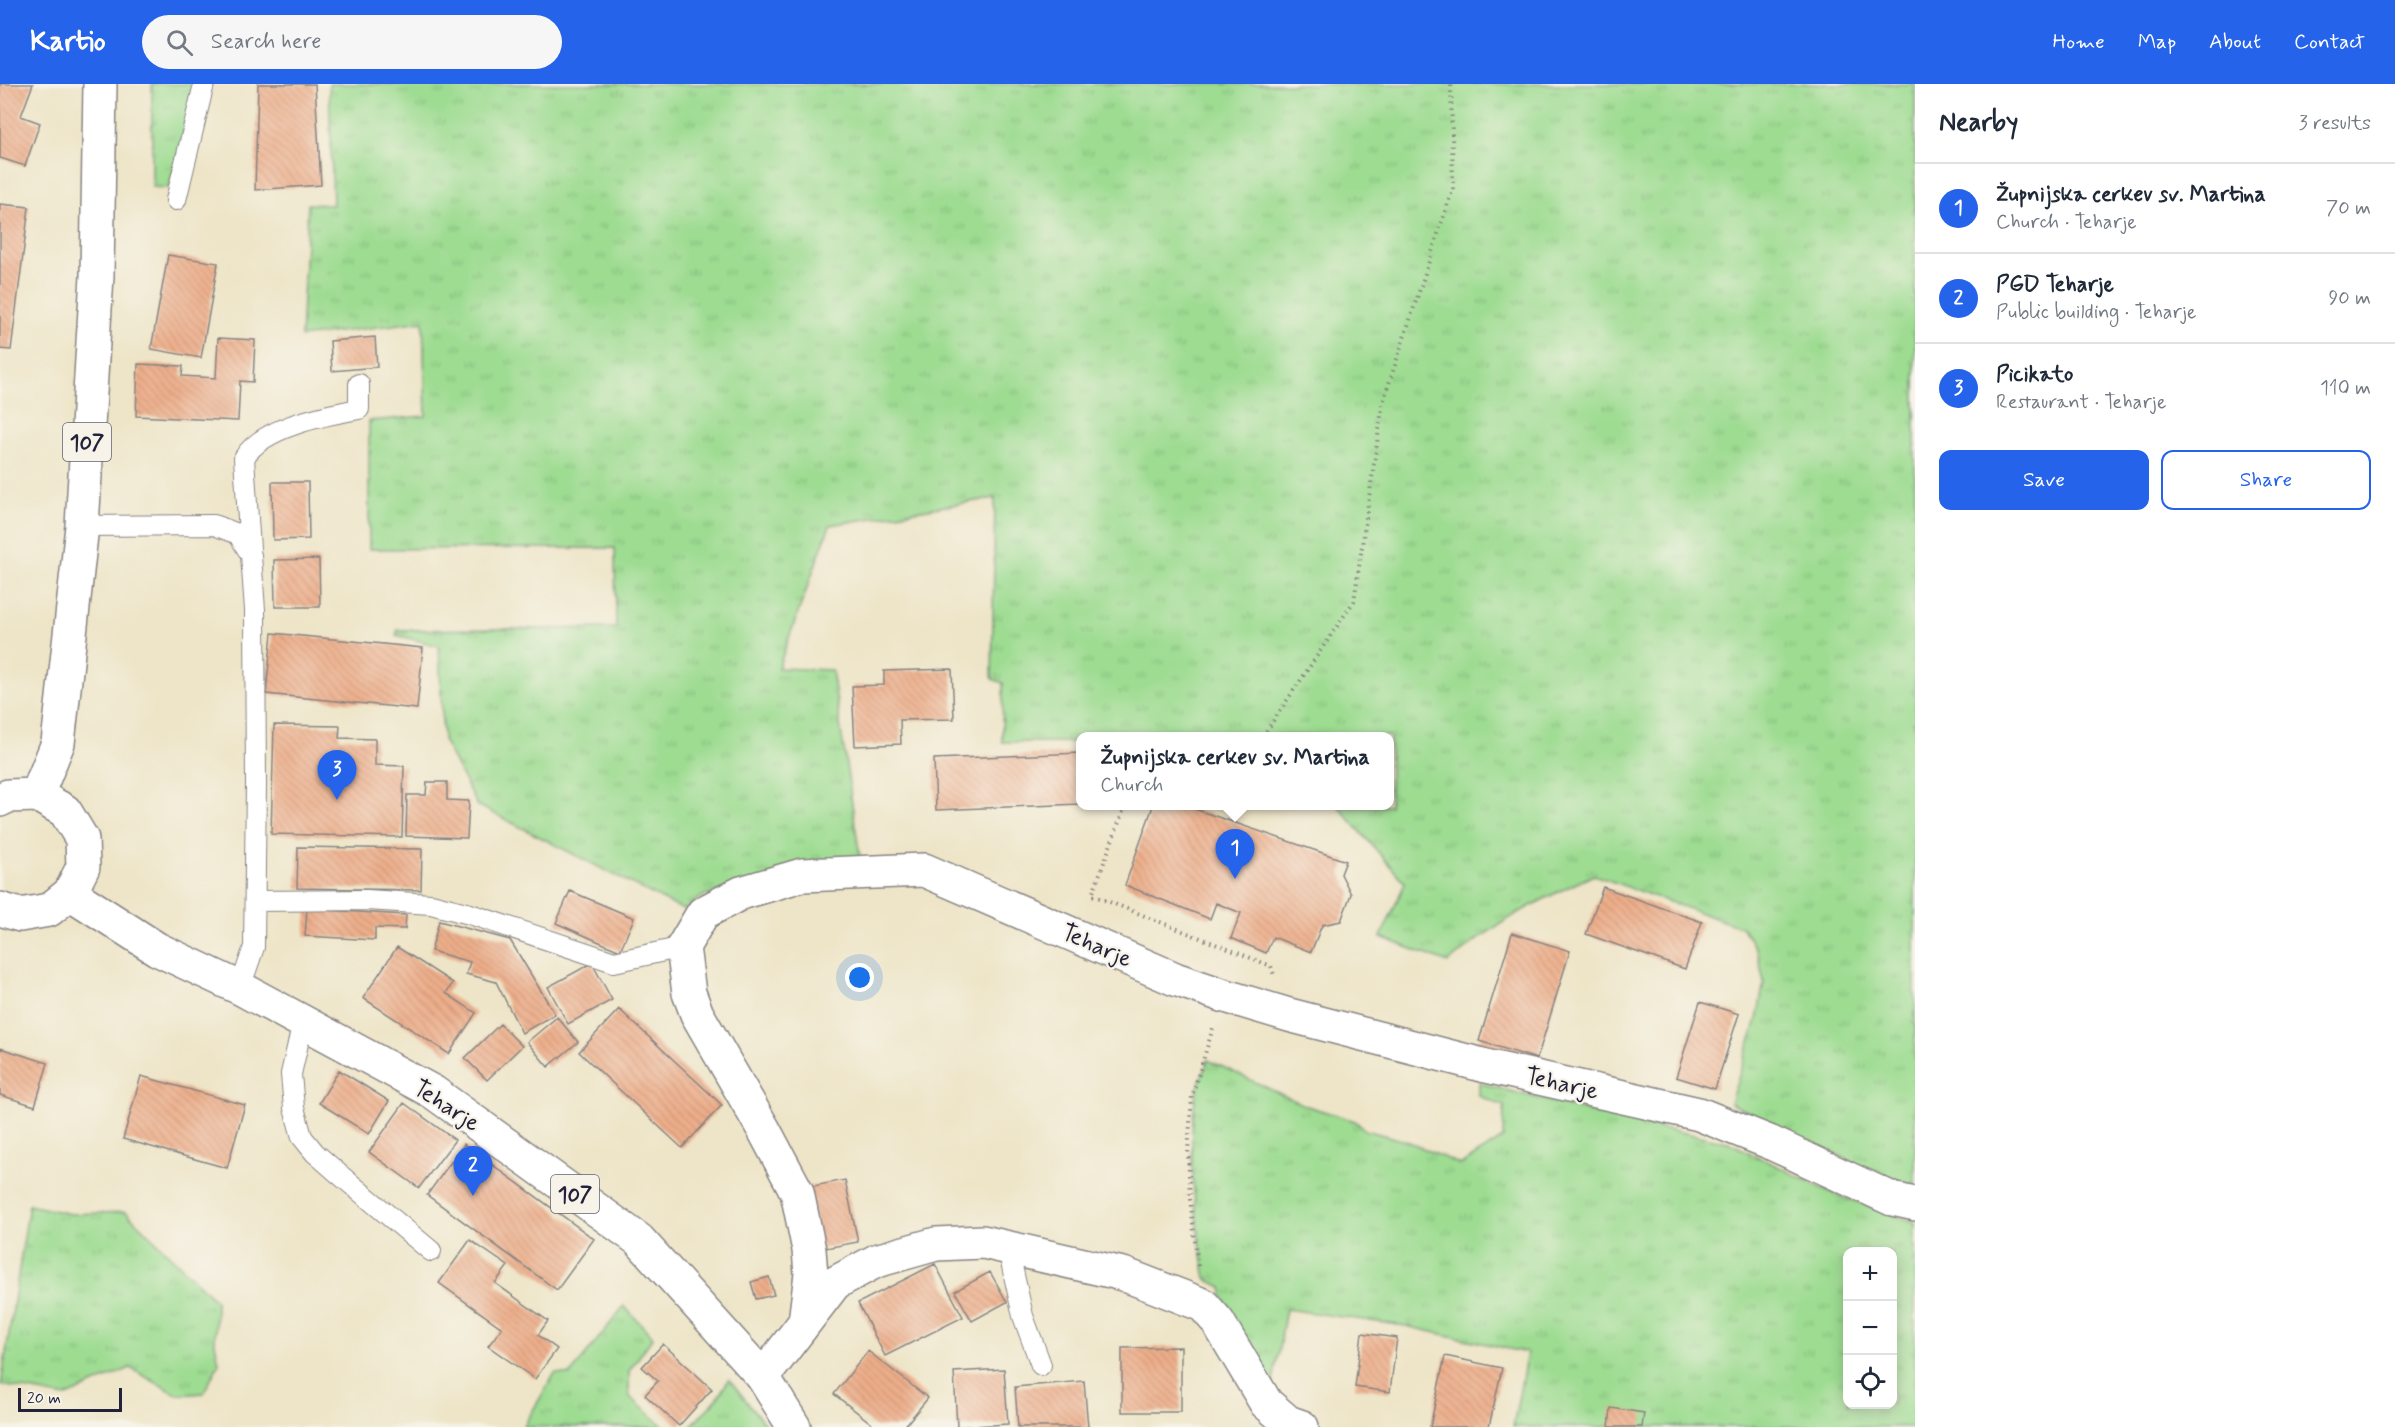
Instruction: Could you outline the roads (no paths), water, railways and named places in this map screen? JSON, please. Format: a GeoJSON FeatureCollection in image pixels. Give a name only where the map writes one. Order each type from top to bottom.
{"type":"FeatureCollection","features":[{"type":"Feature","properties":{"kind":"street","name":"107"},"geometry":{"type":"LineString","coordinates":[[37,795],[58,743],[82,526],[97,276],[100,84]]}},
{"type":"Feature","properties":{"kind":"street"},"geometry":{"type":"LineString","coordinates":[[0,800],[8,796],[37,795],[65,811],[82,839],[83,867],[70,893],[49,910],[20,915],[0,909]]}},
{"type":"Feature","properties":{"kind":"street","name":"Teharje"},"geometry":{"type":"LineString","coordinates":[[683,947],[703,913],[741,893],[802,874],[924,870],[1175,979],[1222,996],[1486,1066],[1699,1114],[1769,1142],[1892,1199],[1915,1204]]}},
{"type":"Feature","properties":{"kind":"street","name":"Teharje"},"geometry":{"type":"LineString","coordinates":[[70,893],[157,949],[240,988],[433,1092],[639,1240],[763,1377],[795,1427]]}},
{"type":"Feature","properties":{"kind":"street"},"geometry":{"type":"LineString","coordinates":[[683,947],[689,993],[697,1014],[797,1192],[810,1274],[804,1322]]}},
{"type":"Feature","properties":{"kind":"street"},"geometry":{"type":"LineString","coordinates":[[763,1377],[835,1283],[876,1261],[936,1244],[983,1242],[1123,1274],[1203,1305],[1218,1322],[1266,1403],[1288,1422],[1302,1427]]}},
{"type":"Feature","properties":{"kind":"lane"},"geometry":{"type":"LineString","coordinates":[[176,200],[204,84]]}},
{"type":"Feature","properties":{"kind":"lane"},"geometry":{"type":"LineString","coordinates":[[240,988],[254,946],[255,901],[255,621],[244,458],[250,447],[278,432],[317,417],[359,409],[359,384]]}},
{"type":"Feature","properties":{"kind":"lane"},"geometry":{"type":"LineString","coordinates":[[82,526],[214,525],[238,534],[251,555]]}},
{"type":"Feature","properties":{"kind":"lane"},"geometry":{"type":"LineString","coordinates":[[255,901],[367,900],[430,904],[470,914],[614,962],[683,947]]}},
{"type":"Feature","properties":{"kind":"lane"},"geometry":{"type":"LineString","coordinates":[[303,1022],[291,1074],[294,1108],[302,1137],[331,1167],[430,1251]]}},
{"type":"Feature","properties":{"kind":"lane"},"geometry":{"type":"LineString","coordinates":[[1008,1248],[1023,1316],[1041,1365]]}},
{"type":"Feature","properties":{"kind":"place","name":"Picikato"},"geometry":{"type":"Point","coordinates":[337,800]}},
{"type":"Feature","properties":{"kind":"place","name":"Župnijska cerkev sv. Martina"},"geometry":{"type":"Point","coordinates":[1235,879]}},
{"type":"Feature","properties":{"kind":"place","name":"PGD Teharje"},"geometry":{"type":"Point","coordinates":[473,1196]}}]}
